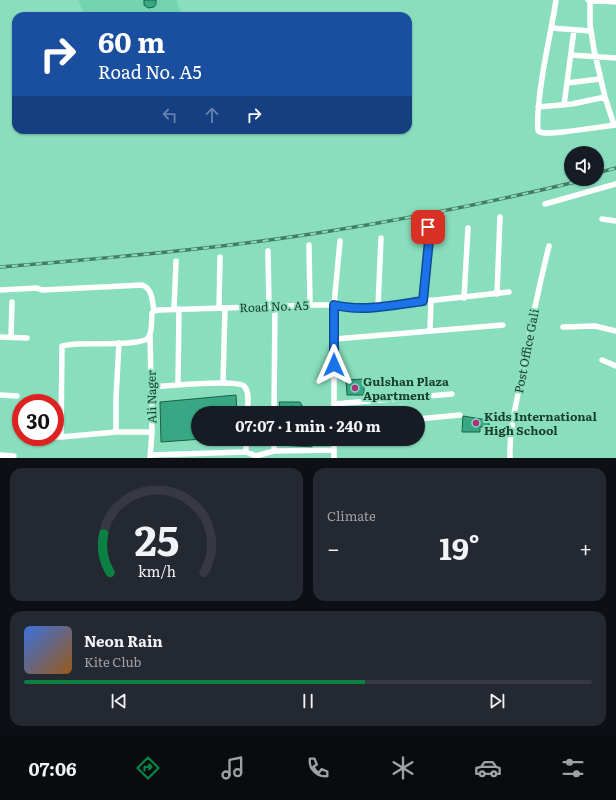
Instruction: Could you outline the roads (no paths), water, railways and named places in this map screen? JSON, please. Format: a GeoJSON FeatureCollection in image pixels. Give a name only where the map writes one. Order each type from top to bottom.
{"type":"FeatureCollection","features":[{"type":"Feature","properties":{"kind":"street"},"geometry":{"type":"LineString","coordinates":[[556,0],[544,61],[538,107],[537,128],[539,132],[549,133],[615,125],[605,98],[595,56],[591,31],[589,0],[616,2]]}},
{"type":"Feature","properties":{"kind":"street"},"geometry":{"type":"LineString","coordinates":[[551,28],[591,31]]}},
{"type":"Feature","properties":{"kind":"street"},"geometry":{"type":"LineString","coordinates":[[564,106],[574,30]]}},
{"type":"Feature","properties":{"kind":"street"},"geometry":{"type":"LineString","coordinates":[[571,55],[616,58]]}},
{"type":"Feature","properties":{"kind":"street"},"geometry":{"type":"LineString","coordinates":[[567,83],[600,79]]}},
{"type":"Feature","properties":{"kind":"street"},"geometry":{"type":"LineString","coordinates":[[538,107],[564,106],[605,98]]}},
{"type":"Feature","properties":{"kind":"street"},"geometry":{"type":"LineString","coordinates":[[545,204],[616,184]]}},
{"type":"Feature","properties":{"kind":"street"},"geometry":{"type":"LineString","coordinates":[[497,294],[500,217]]}},
{"type":"Feature","properties":{"kind":"street"},"geometry":{"type":"LineString","coordinates":[[602,219],[616,221]]}},
{"type":"Feature","properties":{"kind":"street"},"geometry":{"type":"LineString","coordinates":[[423,301],[429,240],[428,227]]}},
{"type":"Feature","properties":{"kind":"street"},"geometry":{"type":"LineString","coordinates":[[464,298],[468,228]]}},
{"type":"Feature","properties":{"kind":"street"},"geometry":{"type":"LineString","coordinates":[[378,307],[381,238]]}},
{"type":"Feature","properties":{"kind":"street"},"geometry":{"type":"LineString","coordinates":[[340,241],[334,305],[334,404],[452,394]]}},
{"type":"Feature","properties":{"kind":"street"},"geometry":{"type":"LineString","coordinates":[[309,246],[310,305]]}},
{"type":"Feature","properties":{"kind":"street","name":"Post Office Gali"},"geometry":{"type":"LineString","coordinates":[[510,458],[510,440],[524,360],[535,303],[549,246]]}},
{"type":"Feature","properties":{"kind":"street"},"geometry":{"type":"LineString","coordinates":[[268,251],[268,306]]}},
{"type":"Feature","properties":{"kind":"street"},"geometry":{"type":"LineString","coordinates":[[220,257],[223,383]]}},
{"type":"Feature","properties":{"kind":"street"},"geometry":{"type":"LineString","coordinates":[[176,261],[178,385]]}},
{"type":"Feature","properties":{"kind":"street"},"geometry":{"type":"LineString","coordinates":[[0,290],[142,286],[147,287],[150,291],[154,311],[150,335],[145,340],[139,342],[76,344],[62,346],[62,394]]}},
{"type":"Feature","properties":{"kind":"street","name":"Road No. A5"},"geometry":{"type":"LineString","coordinates":[[154,311],[310,305],[334,305],[353,308],[378,307],[509,292]]}},
{"type":"Feature","properties":{"kind":"street"},"geometry":{"type":"LineString","coordinates":[[430,331],[431,300]]}},
{"type":"Feature","properties":{"kind":"street"},"geometry":{"type":"LineString","coordinates":[[11,337],[12,302]]}},
{"type":"Feature","properties":{"kind":"street"},"geometry":{"type":"LineString","coordinates":[[274,406],[275,306]]}},
{"type":"Feature","properties":{"kind":"street"},"geometry":{"type":"LineString","coordinates":[[335,340],[503,325]]}},
{"type":"Feature","properties":{"kind":"street"},"geometry":{"type":"LineString","coordinates":[[563,327],[589,325],[616,331]]}},
{"type":"Feature","properties":{"kind":"street","name":"Ali Nager"},"geometry":{"type":"LineString","coordinates":[[150,335],[152,432],[150,456]]}},
{"type":"Feature","properties":{"kind":"street"},"geometry":{"type":"LineString","coordinates":[[0,336],[27,338]]}},
{"type":"Feature","properties":{"kind":"street"},"geometry":{"type":"LineString","coordinates":[[116,432],[119,343]]}},
{"type":"Feature","properties":{"kind":"street"},"geometry":{"type":"LineString","coordinates":[[602,360],[616,366]]}},
{"type":"Feature","properties":{"kind":"street"},"geometry":{"type":"LineString","coordinates":[[151,387],[223,383],[242,384],[248,393],[248,406]]}},
{"type":"Feature","properties":{"kind":"street"},"geometry":{"type":"LineString","coordinates":[[0,394],[12,395]]}},
{"type":"Feature","properties":{"kind":"street"},"geometry":{"type":"LineString","coordinates":[[425,418],[460,415]]}},
{"type":"Feature","properties":{"kind":"street"},"geometry":{"type":"LineString","coordinates":[[64,437],[116,432],[152,432]]}},
{"type":"Feature","properties":{"kind":"street"},"geometry":{"type":"LineString","coordinates":[[246,446],[246,452]]}},
{"type":"Feature","properties":{"kind":"street"},"geometry":{"type":"LineString","coordinates":[[274,446],[274,451]]}},
{"type":"Feature","properties":{"kind":"street"},"geometry":{"type":"LineString","coordinates":[[334,446],[334,458]]}},
{"type":"Feature","properties":{"kind":"street"},"geometry":{"type":"LineString","coordinates":[[150,456],[246,452],[256,457],[274,451],[334,450]]}},
{"type":"Feature","properties":{"kind":"street"},"geometry":{"type":"LineString","coordinates":[[0,455],[14,456]]}},
{"type":"Feature","properties":{"kind":"railway"},"geometry":{"type":"LineString","coordinates":[[604,171],[616,168]]}},
{"type":"Feature","properties":{"kind":"railway"},"geometry":{"type":"LineString","coordinates":[[0,267],[203,248],[284,238],[391,221],[564,185]]}},
{"type":"Feature","properties":{"kind":"place","name":"Gulshan Plaza Apartment"},"geometry":{"type":"Point","coordinates":[355,388]}},
{"type":"Feature","properties":{"kind":"place","name":"Kids International High School"},"geometry":{"type":"Point","coordinates":[476,423]}}]}
